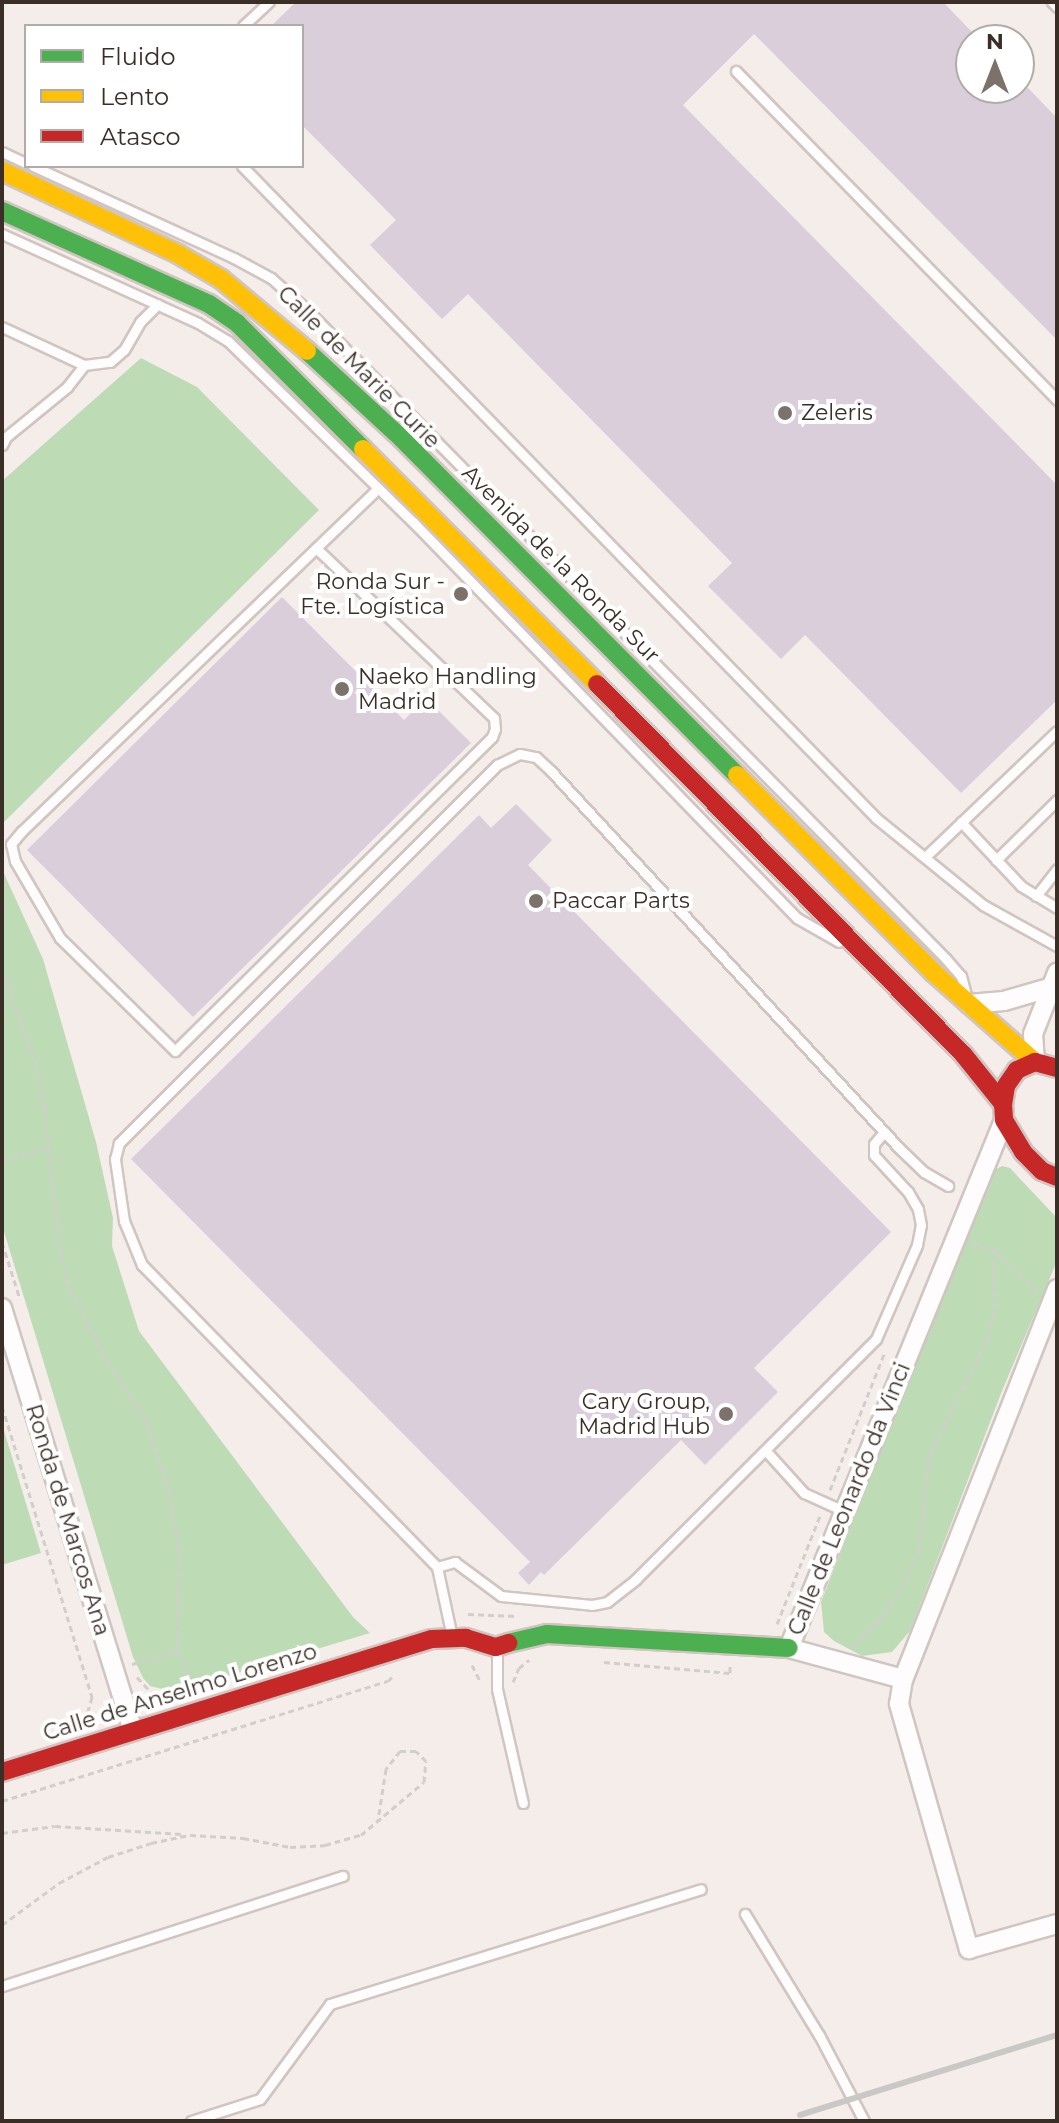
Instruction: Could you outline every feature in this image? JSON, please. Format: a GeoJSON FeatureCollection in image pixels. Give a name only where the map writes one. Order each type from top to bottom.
{"type":"FeatureCollection","features":[{"type":"Feature","properties":{"kind":"main road","name":"Avenida de la Ronda Sur"},"geometry":{"type":"LineString","coordinates":[[2,171],[165,248],[221,279],[281,328],[449,487],[933,972],[1035,1062]]}},
{"type":"Feature","properties":{"kind":"main road"},"geometry":{"type":"LineString","coordinates":[[2,211],[176,288],[237,323],[418,516],[963,1054],[1004,1112],[1023,1152],[1042,1171],[1057,1177]]}},
{"type":"Feature","properties":{"kind":"main road"},"geometry":{"type":"LineString","coordinates":[[1004,1112],[1006,1086],[1017,1070],[1035,1062],[1057,1068]]}},
{"type":"Feature","properties":{"kind":"main road"},"geometry":{"type":"LineString","coordinates":[[452,1638],[496,1647],[547,1634],[789,1648]]}},
{"type":"Feature","properties":{"kind":"main road","name":"Calle de Anselmo Lorenzo"},"geometry":{"type":"LineString","coordinates":[[2,1772],[432,1639],[452,1638]]}},
{"type":"Feature","properties":{"kind":"street"},"geometry":{"type":"LineString","coordinates":[[969,1004],[1004,1001],[1053,980]]}},
{"type":"Feature","properties":{"kind":"street"},"geometry":{"type":"LineString","coordinates":[[1035,1062],[1033,1034],[1053,980]]}},
{"type":"Feature","properties":{"kind":"street","name":"Calle de Leonardo da Vinci"},"geometry":{"type":"LineString","coordinates":[[903,1679],[789,1648],[1004,1112]]}},
{"type":"Feature","properties":{"kind":"street"},"geometry":{"type":"LineString","coordinates":[[1055,1294],[903,1679],[899,1704],[969,1949],[1057,1924]]}},
{"type":"Feature","properties":{"kind":"street","name":"Ronda de Marcos Ana"},"geometry":{"type":"LineString","coordinates":[[2,1308],[133,1731]]}},
{"type":"Feature","properties":{"kind":"lane"},"geometry":{"type":"LineString","coordinates":[[245,24],[269,2]]}},
{"type":"Feature","properties":{"kind":"lane"},"geometry":{"type":"LineString","coordinates":[[1052,2],[1057,7]]}},
{"type":"Feature","properties":{"kind":"lane"},"geometry":{"type":"LineString","coordinates":[[736,71],[1057,400]]}},
{"type":"Feature","properties":{"kind":"lane"},"geometry":{"type":"LineString","coordinates":[[2,152],[24,162]]}},
{"type":"Feature","properties":{"kind":"lane","name":"Calle de Marie Curie"},"geometry":{"type":"LineString","coordinates":[[38,168],[186,234],[271,278],[306,309],[464,473],[627,633],[946,959],[961,976],[969,1004]]}},
{"type":"Feature","properties":{"kind":"lane"},"geometry":{"type":"LineString","coordinates":[[244,168],[876,818],[983,905],[1057,946]]}},
{"type":"Feature","properties":{"kind":"lane"},"geometry":{"type":"LineString","coordinates":[[2,234],[158,304],[228,341],[378,488],[418,516]]}},
{"type":"Feature","properties":{"kind":"lane"},"geometry":{"type":"LineString","coordinates":[[2,327],[84,365],[110,362],[124,350],[140,322],[158,304]]}},
{"type":"Feature","properties":{"kind":"lane"},"geometry":{"type":"LineString","coordinates":[[2,445],[6,437],[67,387],[84,365]]}},
{"type":"Feature","properties":{"kind":"lane"},"geometry":{"type":"LineString","coordinates":[[449,487],[464,473]]}},
{"type":"Feature","properties":{"kind":"lane"},"geometry":{"type":"LineString","coordinates":[[316,548],[494,718],[495,729],[481,749],[175,1051],[60,938],[15,861],[11,844],[316,548],[378,488]]}},
{"type":"Feature","properties":{"kind":"lane"},"geometry":{"type":"LineString","coordinates":[[925,857],[1057,731]]}},
{"type":"Feature","properties":{"kind":"lane"},"geometry":{"type":"LineString","coordinates":[[452,1638],[437,1567],[142,1265],[124,1221],[115,1159],[119,1143],[497,765],[520,754],[536,757],[551,771],[884,1132],[924,1172],[948,1186]]}},
{"type":"Feature","properties":{"kind":"lane"},"geometry":{"type":"LineString","coordinates":[[996,860],[1057,800]]}},
{"type":"Feature","properties":{"kind":"lane"},"geometry":{"type":"LineString","coordinates":[[961,822],[996,860],[1036,896],[1057,908]]}},
{"type":"Feature","properties":{"kind":"lane"},"geometry":{"type":"LineString","coordinates":[[1036,896],[1057,869]]}},
{"type":"Feature","properties":{"kind":"lane"},"geometry":{"type":"LineString","coordinates":[[437,1567],[455,1562],[468,1568],[501,1596],[592,1605],[607,1602],[636,1579],[876,1339],[917,1245],[921,1225],[918,1209],[908,1192],[874,1155],[874,1144],[884,1132]]}},
{"type":"Feature","properties":{"kind":"lane"},"geometry":{"type":"LineString","coordinates":[[766,1451],[804,1493],[844,1511]]}},
{"type":"Feature","properties":{"kind":"lane"},"geometry":{"type":"LineString","coordinates":[[496,1647],[497,1689],[523,1803]]}},
{"type":"Feature","properties":{"kind":"lane"},"geometry":{"type":"LineString","coordinates":[[2,1986],[343,1876]]}},
{"type":"Feature","properties":{"kind":"lane"},"geometry":{"type":"LineString","coordinates":[[191,2121],[260,2099],[330,2004],[701,1889]]}},
{"type":"Feature","properties":{"kind":"lane"},"geometry":{"type":"LineString","coordinates":[[745,1914],[819,2035],[864,2121]]}},
{"type":"Feature","properties":{"kind":"path"},"geometry":{"type":"LineString","coordinates":[[2,968],[35,1062],[60,1248],[69,1288],[107,1361],[145,1419],[169,1493],[179,1550],[178,1651],[196,1692],[189,1694]]}},
{"type":"Feature","properties":{"kind":"path"},"geometry":{"type":"LineString","coordinates":[[2,1004],[14,1001]]}},
{"type":"Feature","properties":{"kind":"path"},"geometry":{"type":"LineString","coordinates":[[2,1161],[47,1148]]}},
{"type":"Feature","properties":{"kind":"path"},"geometry":{"type":"LineString","coordinates":[[954,1237],[997,1252],[1030,1287],[1055,1294]]}},
{"type":"Feature","properties":{"kind":"path"},"geometry":{"type":"LineString","coordinates":[[2,1242],[20,1301]]}},
{"type":"Feature","properties":{"kind":"path"},"geometry":{"type":"LineString","coordinates":[[844,1664],[849,1651],[879,1620],[906,1581],[919,1549],[930,1453],[988,1338],[995,1307],[994,1266],[997,1252]]}},
{"type":"Feature","properties":{"kind":"path"},"geometry":{"type":"LineString","coordinates":[[768,1632],[777,1624],[886,1350]]}},
{"type":"Feature","properties":{"kind":"path"},"geometry":{"type":"LineString","coordinates":[[2,1406],[92,1697],[91,1710],[85,1722]]}},
{"type":"Feature","properties":{"kind":"path"},"geometry":{"type":"LineString","coordinates":[[448,1617],[529,1617]]}},
{"type":"Feature","properties":{"kind":"path"},"geometry":{"type":"LineString","coordinates":[[591,1661],[730,1673],[732,1645]]}},
{"type":"Feature","properties":{"kind":"path"},"geometry":{"type":"LineString","coordinates":[[178,1651],[131,1664],[142,1685],[152,1693],[166,1698],[178,1696]]}},
{"type":"Feature","properties":{"kind":"path"},"geometry":{"type":"LineString","coordinates":[[513,1694],[512,1681],[519,1668],[529,1660]]}},
{"type":"Feature","properties":{"kind":"path"},"geometry":{"type":"LineString","coordinates":[[471,1664],[479,1674],[483,1689]]}},
{"type":"Feature","properties":{"kind":"path"},"geometry":{"type":"LineString","coordinates":[[2,1801],[388,1681],[401,1668]]}},
{"type":"Feature","properties":{"kind":"path"},"geometry":{"type":"LineString","coordinates":[[2,1833],[55,1826],[243,1838],[290,1847],[325,1845],[361,1835],[424,1782],[426,1761],[416,1751],[400,1751],[386,1769],[378,1820]]}},
{"type":"Feature","properties":{"kind":"path"},"geometry":{"type":"LineString","coordinates":[[2,1925],[59,1883],[108,1857],[190,1835]]}},
{"type":"Feature","properties":{"kind":"green space"},"geometry":{"type":"Polygon","coordinates":[[[141,358],[197,387],[319,510],[2,824],[2,481],[141,358]]]}},
{"type":"Feature","properties":{"kind":"green space"},"geometry":{"type":"Polygon","coordinates":[[[2,869],[43,959],[96,1142],[113,1218],[112,1246],[139,1331],[353,1617],[370,1633],[175,1692],[150,1686],[143,1678],[133,1657],[2,1225],[2,869]]]}},
{"type":"Feature","properties":{"kind":"green space"},"geometry":{"type":"Polygon","coordinates":[[[1002,1166],[1010,1168],[1057,1218],[1057,1261],[1002,1391],[910,1631],[892,1652],[862,1656],[824,1632],[821,1602],[990,1172],[1002,1166]]]}},
{"type":"Feature","properties":{"kind":"green space"},"geometry":{"type":"Polygon","coordinates":[[[2,1424],[41,1553],[2,1565],[2,1424]]]}},
{"type":"Feature","properties":{"kind":"building","name":"Zeleris"},"geometry":{"type":"Polygon","coordinates":[[[296,2],[943,2],[964,24],[955,24],[955,104],[1035,104],[1035,95],[1057,118],[1057,340],[754,34],[683,105],[1057,485],[1057,700],[961,793],[805,635],[781,659],[708,586],[732,563],[468,294],[442,319],[370,245],[396,220],[304,127],[304,24],[273,24],[296,2]]]}},
{"type":"Feature","properties":{"kind":"building"},"geometry":{"type":"Polygon","coordinates":[[[282,597],[404,720],[426,698],[471,743],[193,1017],[27,850],[282,597]]]}},
{"type":"Feature","properties":{"kind":"building"},"geometry":{"type":"Polygon","coordinates":[[[516,804],[552,840],[528,865],[891,1232],[754,1368],[778,1392],[705,1465],[681,1440],[544,1575],[541,1572],[529,1585],[518,1573],[530,1562],[131,1159],[479,815],[491,828],[516,804]]]}},
{"type":"Feature","properties":{"kind":"railway"},"geometry":{"type":"LineString","coordinates":[[800,2115],[1057,2035]]}},
{"type":"Feature","properties":{"kind":"traffic: fast"},"geometry":{"type":"LineString","coordinates":[[2,211],[209,304],[237,323],[363,449]]}},
{"type":"Feature","properties":{"kind":"traffic: fast"},"geometry":{"type":"LineString","coordinates":[[307,351],[396,433],[737,775]]}},
{"type":"Feature","properties":{"kind":"traffic: fast"},"geometry":{"type":"LineString","coordinates":[[508,1643],[547,1634],[789,1648]]}},
{"type":"Feature","properties":{"kind":"traffic: slow"},"geometry":{"type":"LineString","coordinates":[[2,171],[178,254],[221,279],[307,351]]}},
{"type":"Feature","properties":{"kind":"traffic: slow"},"geometry":{"type":"LineString","coordinates":[[363,449],[597,684]]}},
{"type":"Feature","properties":{"kind":"traffic: slow"},"geometry":{"type":"LineString","coordinates":[[737,775],[933,972],[1035,1062]]}},
{"type":"Feature","properties":{"kind":"traffic: jam"},"geometry":{"type":"LineString","coordinates":[[597,684],[963,1054],[1003,1104]]}},
{"type":"Feature","properties":{"kind":"traffic: jam"},"geometry":{"type":"LineString","coordinates":[[1057,1068],[1035,1062],[1017,1070],[1006,1086],[1003,1104],[1004,1120],[1023,1152],[1042,1171],[1057,1177]]}},
{"type":"Feature","properties":{"kind":"traffic: jam"},"geometry":{"type":"LineString","coordinates":[[2,1772],[432,1639],[466,1638],[496,1647],[508,1643]]}},
{"type":"Feature","properties":{"kind":"place","name":"Zeleris"},"geometry":{"type":"Point","coordinates":[785,413]}},
{"type":"Feature","properties":{"kind":"place","name":"Ronda Sur - Fte. Logística"},"geometry":{"type":"Point","coordinates":[461,594]}},
{"type":"Feature","properties":{"kind":"place","name":"Naeko Handling Madrid"},"geometry":{"type":"Point","coordinates":[342,689]}},
{"type":"Feature","properties":{"kind":"place","name":"Paccar Parts"},"geometry":{"type":"Point","coordinates":[536,901]}},
{"type":"Feature","properties":{"kind":"place","name":"Cary Group, Madrid Hub"},"geometry":{"type":"Point","coordinates":[726,1414]}}]}
